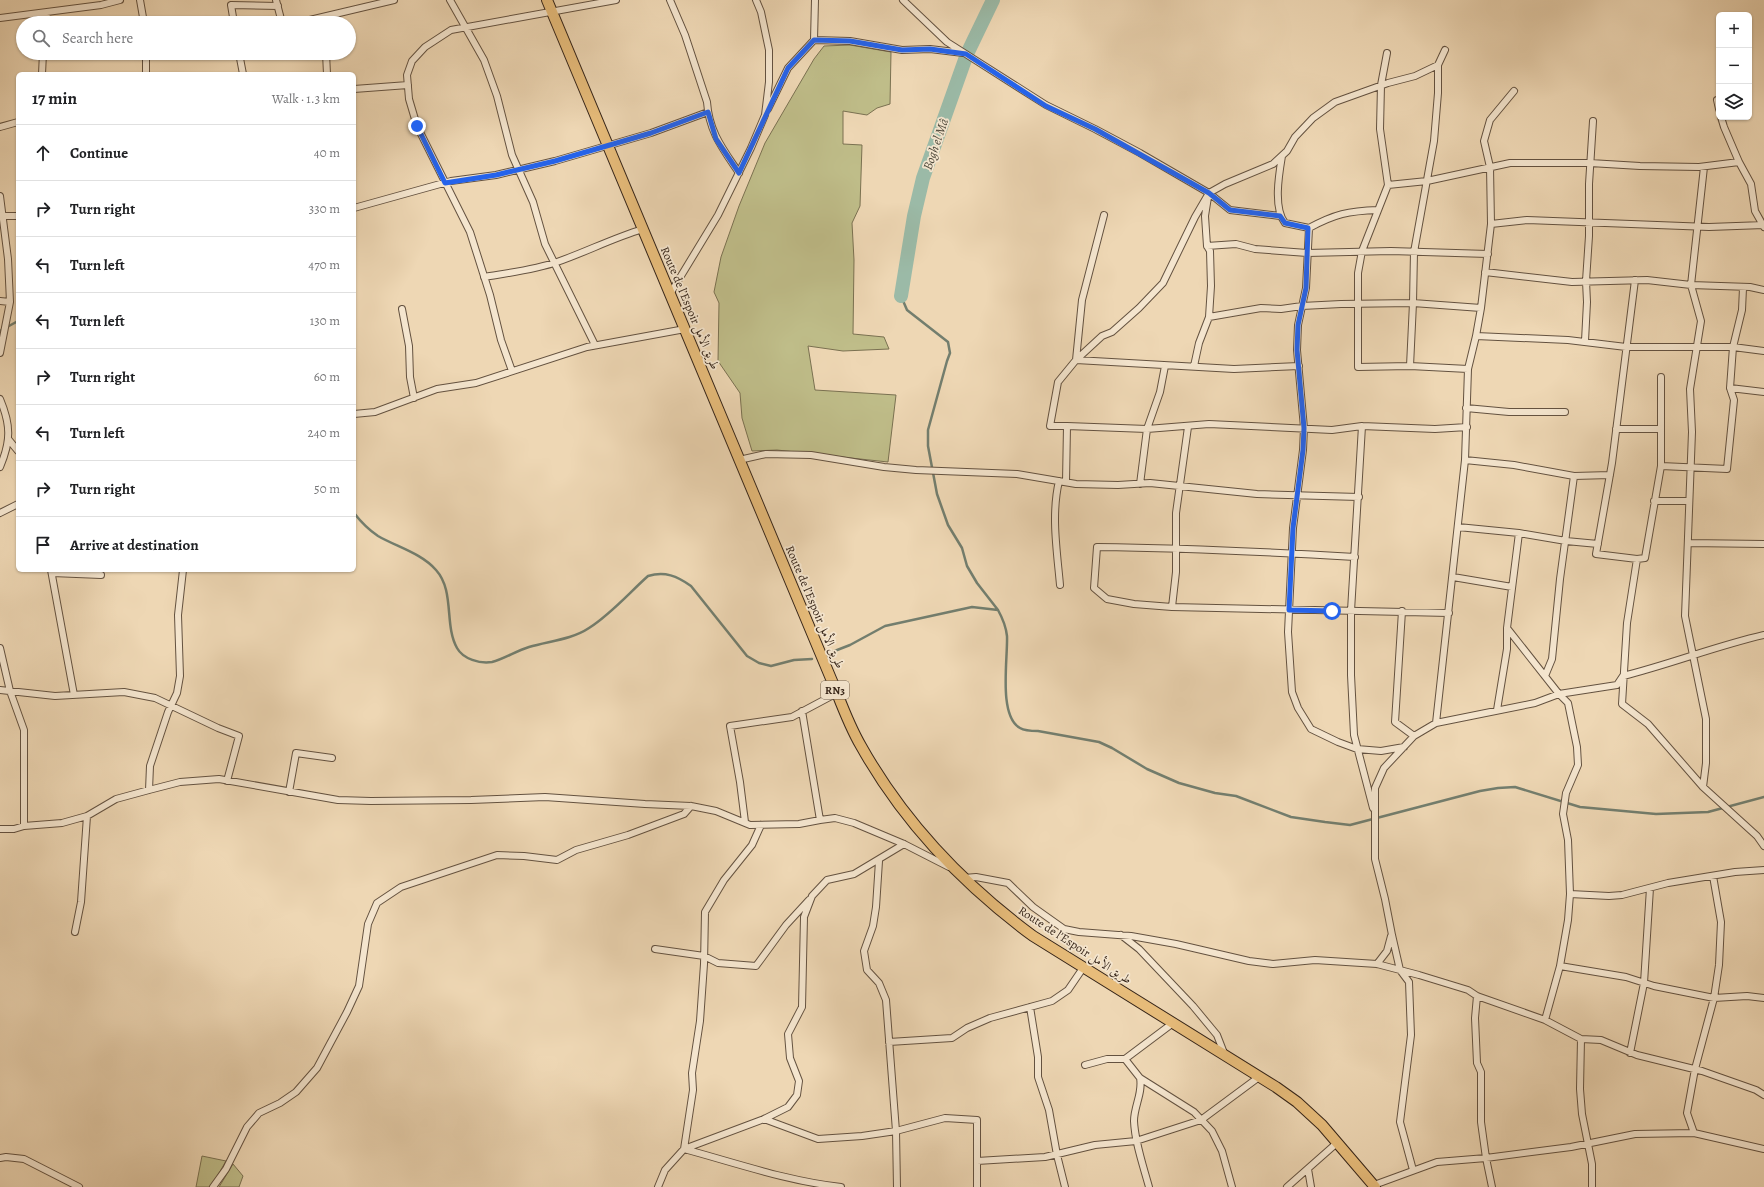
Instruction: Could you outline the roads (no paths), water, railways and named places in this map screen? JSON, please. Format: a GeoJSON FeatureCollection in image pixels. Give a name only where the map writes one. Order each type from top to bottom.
{"type":"FeatureCollection","features":[{"type":"Feature","properties":{"kind":"highway","name":"Route de l’Espoir طريق الأمل"},"geometry":{"type":"LineString","coordinates":[[547,0],[836,693],[860,744],[876,771],[900,805],[954,869],[1000,911],[1033,936],[1297,1102],[1338,1142],[1374,1186]]}},
{"type":"Feature","properties":{"kind":"street"},"geometry":{"type":"LineString","coordinates":[[0,18],[101,5],[120,0]]}},
{"type":"Feature","properties":{"kind":"street"},"geometry":{"type":"LineString","coordinates":[[140,0],[143,16]]}},
{"type":"Feature","properties":{"kind":"street"},"geometry":{"type":"LineString","coordinates":[[364,0],[366,7]]}},
{"type":"Feature","properties":{"kind":"street"},"geometry":{"type":"LineString","coordinates":[[338,16],[394,0]]}},
{"type":"Feature","properties":{"kind":"street"},"geometry":{"type":"LineString","coordinates":[[450,0],[484,60],[497,96],[512,155],[533,202],[545,244],[595,345]]}},
{"type":"Feature","properties":{"kind":"street"},"geometry":{"type":"LineString","coordinates":[[512,371],[501,340],[470,232],[417,126],[409,99],[408,75],[412,61],[425,47],[451,30],[616,0]]}},
{"type":"Feature","properties":{"kind":"street"},"geometry":{"type":"LineString","coordinates":[[670,0],[685,36],[707,102],[708,112],[716,139],[739,173]]}},
{"type":"Feature","properties":{"kind":"street"},"geometry":{"type":"LineString","coordinates":[[756,0],[761,12],[769,50],[769,82],[765,114]]}},
{"type":"Feature","properties":{"kind":"street"},"geometry":{"type":"LineString","coordinates":[[670,294],[718,215],[788,68],[814,40],[815,0]]}},
{"type":"Feature","properties":{"kind":"street"},"geometry":{"type":"LineString","coordinates":[[903,0],[948,42],[1046,106],[1102,132],[1209,193],[1230,210],[1280,216]]}},
{"type":"Feature","properties":{"kind":"street"},"geometry":{"type":"LineString","coordinates":[[233,16],[232,5],[277,3],[280,16]]}},
{"type":"Feature","properties":{"kind":"street"},"geometry":{"type":"LineString","coordinates":[[814,40],[850,41],[902,50],[930,49],[966,54]]}},
{"type":"Feature","properties":{"kind":"street"},"geometry":{"type":"LineString","coordinates":[[1410,366],[1414,252],[1435,134],[1438,65],[1445,50]]}},
{"type":"Feature","properties":{"kind":"street"},"geometry":{"type":"LineString","coordinates":[[1387,53],[1381,85],[1380,129],[1388,185],[1362,252],[1358,273],[1358,367],[1410,366],[1468,369]]}},
{"type":"Feature","properties":{"kind":"street"},"geometry":{"type":"LineString","coordinates":[[42,72],[43,60]]}},
{"type":"Feature","properties":{"kind":"street"},"geometry":{"type":"LineString","coordinates":[[146,60],[146,72]]}},
{"type":"Feature","properties":{"kind":"street"},"geometry":{"type":"LineString","coordinates":[[240,60],[243,72]]}},
{"type":"Feature","properties":{"kind":"street"},"geometry":{"type":"LineString","coordinates":[[326,60],[327,72]]}},
{"type":"Feature","properties":{"kind":"street"},"geometry":{"type":"LineString","coordinates":[[1438,65],[1415,76],[1381,85],[1335,102],[1313,118],[1295,137],[1287,151],[1273,164],[1225,184],[1209,193],[1162,283],[1139,308],[1112,332],[1102,336],[1076,360],[1058,382],[1050,426],[1147,429],[1209,424],[1332,430],[1362,426],[1435,429],[1467,427]]}},
{"type":"Feature","properties":{"kind":"street"},"geometry":{"type":"LineString","coordinates":[[356,89],[408,85]]}},
{"type":"Feature","properties":{"kind":"street"},"geometry":{"type":"LineString","coordinates":[[1436,723],[1465,460],[1468,369],[1481,308],[1491,224],[1490,167],[1484,141],[1490,120],[1514,91]]}},
{"type":"Feature","properties":{"kind":"street"},"geometry":{"type":"LineString","coordinates":[[356,207],[445,183],[519,170],[555,161],[607,144],[651,133],[708,112]]}},
{"type":"Feature","properties":{"kind":"street"},"geometry":{"type":"LineString","coordinates":[[1491,224],[1527,220],[1697,226],[1764,226],[1756,211],[1751,184],[1739,162],[1722,120]]}},
{"type":"Feature","properties":{"kind":"street"},"geometry":{"type":"LineString","coordinates":[[1585,341],[1590,163],[1593,121]]}},
{"type":"Feature","properties":{"kind":"street"},"geometry":{"type":"LineString","coordinates":[[0,127],[16,123]]}},
{"type":"Feature","properties":{"kind":"street"},"geometry":{"type":"LineString","coordinates":[[1282,156],[1278,182],[1280,216],[1285,223],[1308,228],[1328,217],[1355,211],[1378,210]]}},
{"type":"Feature","properties":{"kind":"street"},"geometry":{"type":"LineString","coordinates":[[1388,185],[1427,181],[1510,163],[1590,163],[1640,166],[1704,167],[1739,162]]}},
{"type":"Feature","properties":{"kind":"street"},"geometry":{"type":"LineString","coordinates":[[1703,788],[1706,763],[1706,719],[1685,616],[1692,432],[1690,389],[1701,321],[1691,285],[1704,167]]}},
{"type":"Feature","properties":{"kind":"street"},"geometry":{"type":"LineString","coordinates":[[1194,366],[1199,343],[1209,317],[1211,286],[1210,251],[1207,246],[1205,216],[1209,193]]}},
{"type":"Feature","properties":{"kind":"street"},"geometry":{"type":"LineString","coordinates":[[0,196],[1,216],[8,259],[10,302],[0,353]]}},
{"type":"Feature","properties":{"kind":"street"},"geometry":{"type":"LineString","coordinates":[[1076,360],[1082,300],[1104,215]]}},
{"type":"Feature","properties":{"kind":"street"},"geometry":{"type":"LineString","coordinates":[[1,216],[16,216]]}},
{"type":"Feature","properties":{"kind":"street"},"geometry":{"type":"LineString","coordinates":[[1308,228],[1306,288],[1298,325],[1299,366],[1304,428],[1303,450],[1296,494],[1289,610],[1289,661],[1292,692],[1298,708],[1311,729],[1357,749],[1381,751],[1404,747]]}},
{"type":"Feature","properties":{"kind":"street"},"geometry":{"type":"LineString","coordinates":[[484,277],[555,263],[598,247],[624,235],[643,229]]}},
{"type":"Feature","properties":{"kind":"street"},"geometry":{"type":"LineString","coordinates":[[1207,246],[1236,244],[1276,252],[1307,253],[1414,252],[1488,254]]}},
{"type":"Feature","properties":{"kind":"street"},"geometry":{"type":"LineString","coordinates":[[1485,272],[1572,282],[1635,280],[1764,290]]}},
{"type":"Feature","properties":{"kind":"street"},"geometry":{"type":"LineString","coordinates":[[1635,280],[1610,475],[1596,554],[1637,559],[1645,558],[1661,466],[1660,377]]}},
{"type":"Feature","properties":{"kind":"street"},"geometry":{"type":"LineString","coordinates":[[1661,466],[1728,469],[1734,400],[1730,388],[1733,347],[1742,310],[1743,288]]}},
{"type":"Feature","properties":{"kind":"street"},"geometry":{"type":"LineString","coordinates":[[0,302],[10,302]]}},
{"type":"Feature","properties":{"kind":"street"},"geometry":{"type":"LineString","coordinates":[[1209,317],[1261,308],[1281,309],[1302,306],[1359,304],[1413,303],[1481,308]]}},
{"type":"Feature","properties":{"kind":"street"},"geometry":{"type":"LineString","coordinates":[[402,309],[409,346],[410,377],[414,398]]}},
{"type":"Feature","properties":{"kind":"street"},"geometry":{"type":"LineString","coordinates":[[356,414],[375,412],[437,389],[476,384],[595,345],[685,329]]}},
{"type":"Feature","properties":{"kind":"street"},"geometry":{"type":"LineString","coordinates":[[1476,336],[1585,341],[1626,347],[1733,347],[1764,351]]}},
{"type":"Feature","properties":{"kind":"street"},"geometry":{"type":"LineString","coordinates":[[1076,360],[1234,369],[1299,366]]}},
{"type":"Feature","properties":{"kind":"street"},"geometry":{"type":"LineString","coordinates":[[1140,484],[1147,429],[1160,392],[1165,366]]}},
{"type":"Feature","properties":{"kind":"street"},"geometry":{"type":"LineString","coordinates":[[1730,388],[1764,392]]}},
{"type":"Feature","properties":{"kind":"street"},"geometry":{"type":"LineString","coordinates":[[0,399],[8,420],[9,440],[0,467]]}},
{"type":"Feature","properties":{"kind":"street"},"geometry":{"type":"LineString","coordinates":[[1466,408],[1509,412],[1566,412]]}},
{"type":"Feature","properties":{"kind":"street"},"geometry":{"type":"LineString","coordinates":[[1066,482],[1067,426]]}},
{"type":"Feature","properties":{"kind":"street"},"geometry":{"type":"LineString","coordinates":[[1172,607],[1176,572],[1176,513],[1181,487],[1188,426]]}},
{"type":"Feature","properties":{"kind":"street"},"geometry":{"type":"LineString","coordinates":[[1362,426],[1359,497],[1351,611],[1351,675],[1354,735],[1375,817]]}},
{"type":"Feature","properties":{"kind":"street"},"geometry":{"type":"LineString","coordinates":[[1616,429],[1660,429]]}},
{"type":"Feature","properties":{"kind":"street"},"geometry":{"type":"LineString","coordinates":[[9,440],[16,449]]}},
{"type":"Feature","properties":{"kind":"street"},"geometry":{"type":"LineString","coordinates":[[739,460],[766,454],[811,455],[890,467],[1017,474],[1076,484],[1150,483],[1257,494],[1359,497]]}},
{"type":"Feature","properties":{"kind":"street"},"geometry":{"type":"LineString","coordinates":[[1465,460],[1514,465],[1574,476],[1610,475]]}},
{"type":"Feature","properties":{"kind":"street"},"geometry":{"type":"LineString","coordinates":[[1545,676],[1552,659],[1560,580],[1574,476]]}},
{"type":"Feature","properties":{"kind":"street"},"geometry":{"type":"LineString","coordinates":[[1059,481],[1055,499],[1056,545],[1060,585]]}},
{"type":"Feature","properties":{"kind":"street"},"geometry":{"type":"LineString","coordinates":[[1654,501],[1689,501]]}},
{"type":"Feature","properties":{"kind":"street"},"geometry":{"type":"LineString","coordinates":[[0,513],[16,505]]}},
{"type":"Feature","properties":{"kind":"street"},"geometry":{"type":"LineString","coordinates":[[1458,527],[1519,533],[1566,541],[1598,544]]}},
{"type":"Feature","properties":{"kind":"street"},"geometry":{"type":"LineString","coordinates":[[1497,710],[1506,649],[1507,628],[1519,533]]}},
{"type":"Feature","properties":{"kind":"street"},"geometry":{"type":"LineString","coordinates":[[1688,544],[1764,544]]}},
{"type":"Feature","properties":{"kind":"street"},"geometry":{"type":"LineString","coordinates":[[1354,557],[1272,554],[1240,550],[1097,547],[1094,588],[1107,599],[1134,604],[1172,607],[1448,613]]}},
{"type":"Feature","properties":{"kind":"street"},"geometry":{"type":"LineString","coordinates":[[1637,559],[1627,623],[1622,704],[1648,724],[1703,788],[1757,836],[1764,846]]}},
{"type":"Feature","properties":{"kind":"street"},"geometry":{"type":"LineString","coordinates":[[74,695],[52,572],[101,575]]}},
{"type":"Feature","properties":{"kind":"street"},"geometry":{"type":"LineString","coordinates":[[149,790],[150,766],[171,706],[178,693],[180,676],[178,615],[183,572]]}},
{"type":"Feature","properties":{"kind":"street"},"geometry":{"type":"LineString","coordinates":[[1453,577],[1512,586]]}},
{"type":"Feature","properties":{"kind":"street"},"geometry":{"type":"LineString","coordinates":[[1402,611],[1395,722],[1414,736]]}},
{"type":"Feature","properties":{"kind":"street"},"geometry":{"type":"LineString","coordinates":[[1507,628],[1559,694],[1568,703],[1578,747],[1578,765],[1566,793],[1562,814],[1568,840],[1570,894],[1560,966],[1545,1020]]}},
{"type":"Feature","properties":{"kind":"street"},"geometry":{"type":"LineString","coordinates":[[1413,1170],[1400,1122],[1411,1035],[1409,982],[1400,970],[1386,899],[1375,859],[1375,788],[1384,768],[1414,736],[1436,723],[1535,703],[1559,694],[1617,685],[1623,676],[1693,656],[1734,642],[1764,635]]}},
{"type":"Feature","properties":{"kind":"street"},"geometry":{"type":"LineString","coordinates":[[0,648],[10,692],[24,730],[24,826]]}},
{"type":"Feature","properties":{"kind":"street"},"geometry":{"type":"LineString","coordinates":[[0,690],[55,696],[124,692],[155,698],[239,736],[227,781]]}},
{"type":"Feature","properties":{"kind":"street"},"geometry":{"type":"LineString","coordinates":[[745,822],[740,782],[730,726],[792,717],[836,693]]}},
{"type":"Feature","properties":{"kind":"street"},"geometry":{"type":"LineString","coordinates":[[802,711],[820,820]]}},
{"type":"Feature","properties":{"kind":"street"},"geometry":{"type":"LineString","coordinates":[[289,792],[296,754],[332,758]]}},
{"type":"Feature","properties":{"kind":"street"},"geometry":{"type":"LineString","coordinates":[[0,828],[14,829],[24,826],[62,823],[87,816],[116,799],[180,782],[219,779],[338,800],[364,801],[545,797],[691,806],[716,811],[750,825],[799,824],[835,818],[854,823],[904,844],[954,869]]}},
{"type":"Feature","properties":{"kind":"street"},"geometry":{"type":"LineString","coordinates":[[213,1187],[226,1169],[246,1127],[259,1113],[280,1103],[296,1092],[317,1068],[359,986],[368,924],[377,903],[401,887],[497,855],[524,856],[557,860],[576,850],[628,835],[684,814],[691,806]]}},
{"type":"Feature","properties":{"kind":"street"},"geometry":{"type":"LineString","coordinates":[[75,932],[81,902],[83,855],[87,816]]}},
{"type":"Feature","properties":{"kind":"street"},"geometry":{"type":"LineString","coordinates":[[684,1149],[694,1090],[692,1073],[700,1021],[705,912],[724,880],[752,845],[761,825]]}},
{"type":"Feature","properties":{"kind":"street"},"geometry":{"type":"LineString","coordinates":[[655,949],[704,956],[718,963],[740,966],[756,966],[786,925],[827,880],[854,874],[879,861],[904,844]]}},
{"type":"Feature","properties":{"kind":"street"},"geometry":{"type":"LineString","coordinates":[[879,861],[873,926],[864,951],[867,970],[879,983],[886,1000],[888,1042],[896,1131],[897,1187]]}},
{"type":"Feature","properties":{"kind":"street"},"geometry":{"type":"LineString","coordinates":[[1570,894],[1609,896],[1735,872],[1764,870]]}},
{"type":"Feature","properties":{"kind":"street"},"geometry":{"type":"LineString","coordinates":[[1694,1133],[1687,1113],[1695,1069],[1714,998],[1719,964],[1721,922],[1713,876]]}},
{"type":"Feature","properties":{"kind":"street"},"geometry":{"type":"LineString","coordinates":[[964,878],[976,877],[1008,883],[1033,907],[1064,929],[1079,932],[1121,935],[1176,944],[1249,961],[1273,964],[1315,960],[1377,964],[1400,970],[1468,990],[1477,996],[1545,1020],[1581,1039],[1601,1040],[1630,1052],[1695,1069],[1756,1090],[1764,1095]]}},
{"type":"Feature","properties":{"kind":"street"},"geometry":{"type":"LineString","coordinates":[[1630,1052],[1644,983],[1650,888]]}},
{"type":"Feature","properties":{"kind":"street"},"geometry":{"type":"LineString","coordinates":[[658,1187],[665,1170],[684,1149],[720,1137],[764,1119],[788,1107],[797,1095],[799,1081],[790,1058],[788,1034],[802,1007],[804,917],[812,896]]}},
{"type":"Feature","properties":{"kind":"street"},"geometry":{"type":"LineString","coordinates":[[1121,935],[1139,949],[1193,1006],[1217,1035],[1224,1055]]}},
{"type":"Feature","properties":{"kind":"street"},"geometry":{"type":"LineString","coordinates":[[1377,964],[1387,951],[1392,935]]}},
{"type":"Feature","properties":{"kind":"street"},"geometry":{"type":"LineString","coordinates":[[1560,966],[1626,977],[1644,983],[1714,998],[1747,996],[1764,998]]}},
{"type":"Feature","properties":{"kind":"street"},"geometry":{"type":"LineString","coordinates":[[888,1042],[952,1038],[967,1028],[990,1018],[1052,1001],[1068,990],[1083,968]]}},
{"type":"Feature","properties":{"kind":"street"},"geometry":{"type":"LineString","coordinates":[[1477,996],[1475,1018],[1477,1062],[1481,1072],[1481,1122],[1492,1187]]}},
{"type":"Feature","properties":{"kind":"street"},"geometry":{"type":"LineString","coordinates":[[1030,1007],[1038,1057],[1038,1077],[1049,1110],[1057,1155],[1065,1187]]}},
{"type":"Feature","properties":{"kind":"street"},"geometry":{"type":"LineString","coordinates":[[1085,1065],[1107,1059],[1125,1059],[1173,1023]]}},
{"type":"Feature","properties":{"kind":"street"},"geometry":{"type":"LineString","coordinates":[[1581,1039],[1580,1089],[1582,1114],[1592,1164],[1592,1187]]}},
{"type":"Feature","properties":{"kind":"street"},"geometry":{"type":"LineString","coordinates":[[1125,1059],[1140,1078],[1194,1112],[1212,1131],[1222,1151],[1232,1187]]}},
{"type":"Feature","properties":{"kind":"street"},"geometry":{"type":"LineString","coordinates":[[977,1161],[1057,1155],[1095,1145],[1136,1141],[1201,1120],[1259,1077]]}},
{"type":"Feature","properties":{"kind":"street"},"geometry":{"type":"LineString","coordinates":[[1140,1078],[1142,1086],[1134,1120],[1136,1141],[1149,1187]]}},
{"type":"Feature","properties":{"kind":"street"},"geometry":{"type":"LineString","coordinates":[[764,1119],[818,1139],[862,1136],[896,1131],[945,1118],[977,1120],[977,1187]]}},
{"type":"Feature","properties":{"kind":"street"},"geometry":{"type":"LineString","coordinates":[[1374,1186],[1437,1162],[1486,1158],[1587,1144],[1635,1134],[1694,1133],[1764,1149]]}},
{"type":"Feature","properties":{"kind":"street"},"geometry":{"type":"LineString","coordinates":[[1287,1187],[1338,1142]]}},
{"type":"Feature","properties":{"kind":"street"},"geometry":{"type":"LineString","coordinates":[[684,1149],[766,1173],[820,1185],[841,1187]]}},
{"type":"Feature","properties":{"kind":"street"},"geometry":{"type":"LineString","coordinates":[[0,1158],[6,1157],[24,1159],[79,1187]]}},
{"type":"Feature","properties":{"kind":"street"},"geometry":{"type":"LineString","coordinates":[[1308,1169],[1311,1187]]}},
{"type":"Feature","properties":{"kind":"waterway","name":"Bogh el Mâ"},"geometry":{"type":"LineString","coordinates":[[901,296],[914,216],[923,178],[967,54],[993,0]]}},
{"type":"Feature","properties":{"kind":"waterway"},"geometry":{"type":"LineString","coordinates":[[901,296],[907,310],[948,342],[950,353],[928,430],[928,446],[937,494],[948,525],[962,548],[967,566],[977,583],[998,610]]}},
{"type":"Feature","properties":{"kind":"waterway"},"geometry":{"type":"LineString","coordinates":[[0,331],[16,322]]}},
{"type":"Feature","properties":{"kind":"waterway"},"geometry":{"type":"LineString","coordinates":[[356,515],[365,526],[378,536],[423,559],[436,570],[442,578],[448,598],[453,639],[460,652],[472,660],[492,662],[529,647],[567,638],[582,632],[605,616],[648,576],[660,574],[671,575],[691,586],[747,656],[759,663],[771,666],[794,660],[812,659]]}},
{"type":"Feature","properties":{"kind":"waterway"},"geometry":{"type":"LineString","coordinates":[[832,652],[850,645],[885,626],[972,607],[998,610],[1004,623],[1007,636],[1006,699],[1013,722],[1020,728],[1099,742],[1147,769],[1179,783],[1215,793],[1236,796],[1291,817],[1350,825],[1480,791],[1515,787],[1580,807],[1656,814],[1708,812],[1764,797]]}}]}
